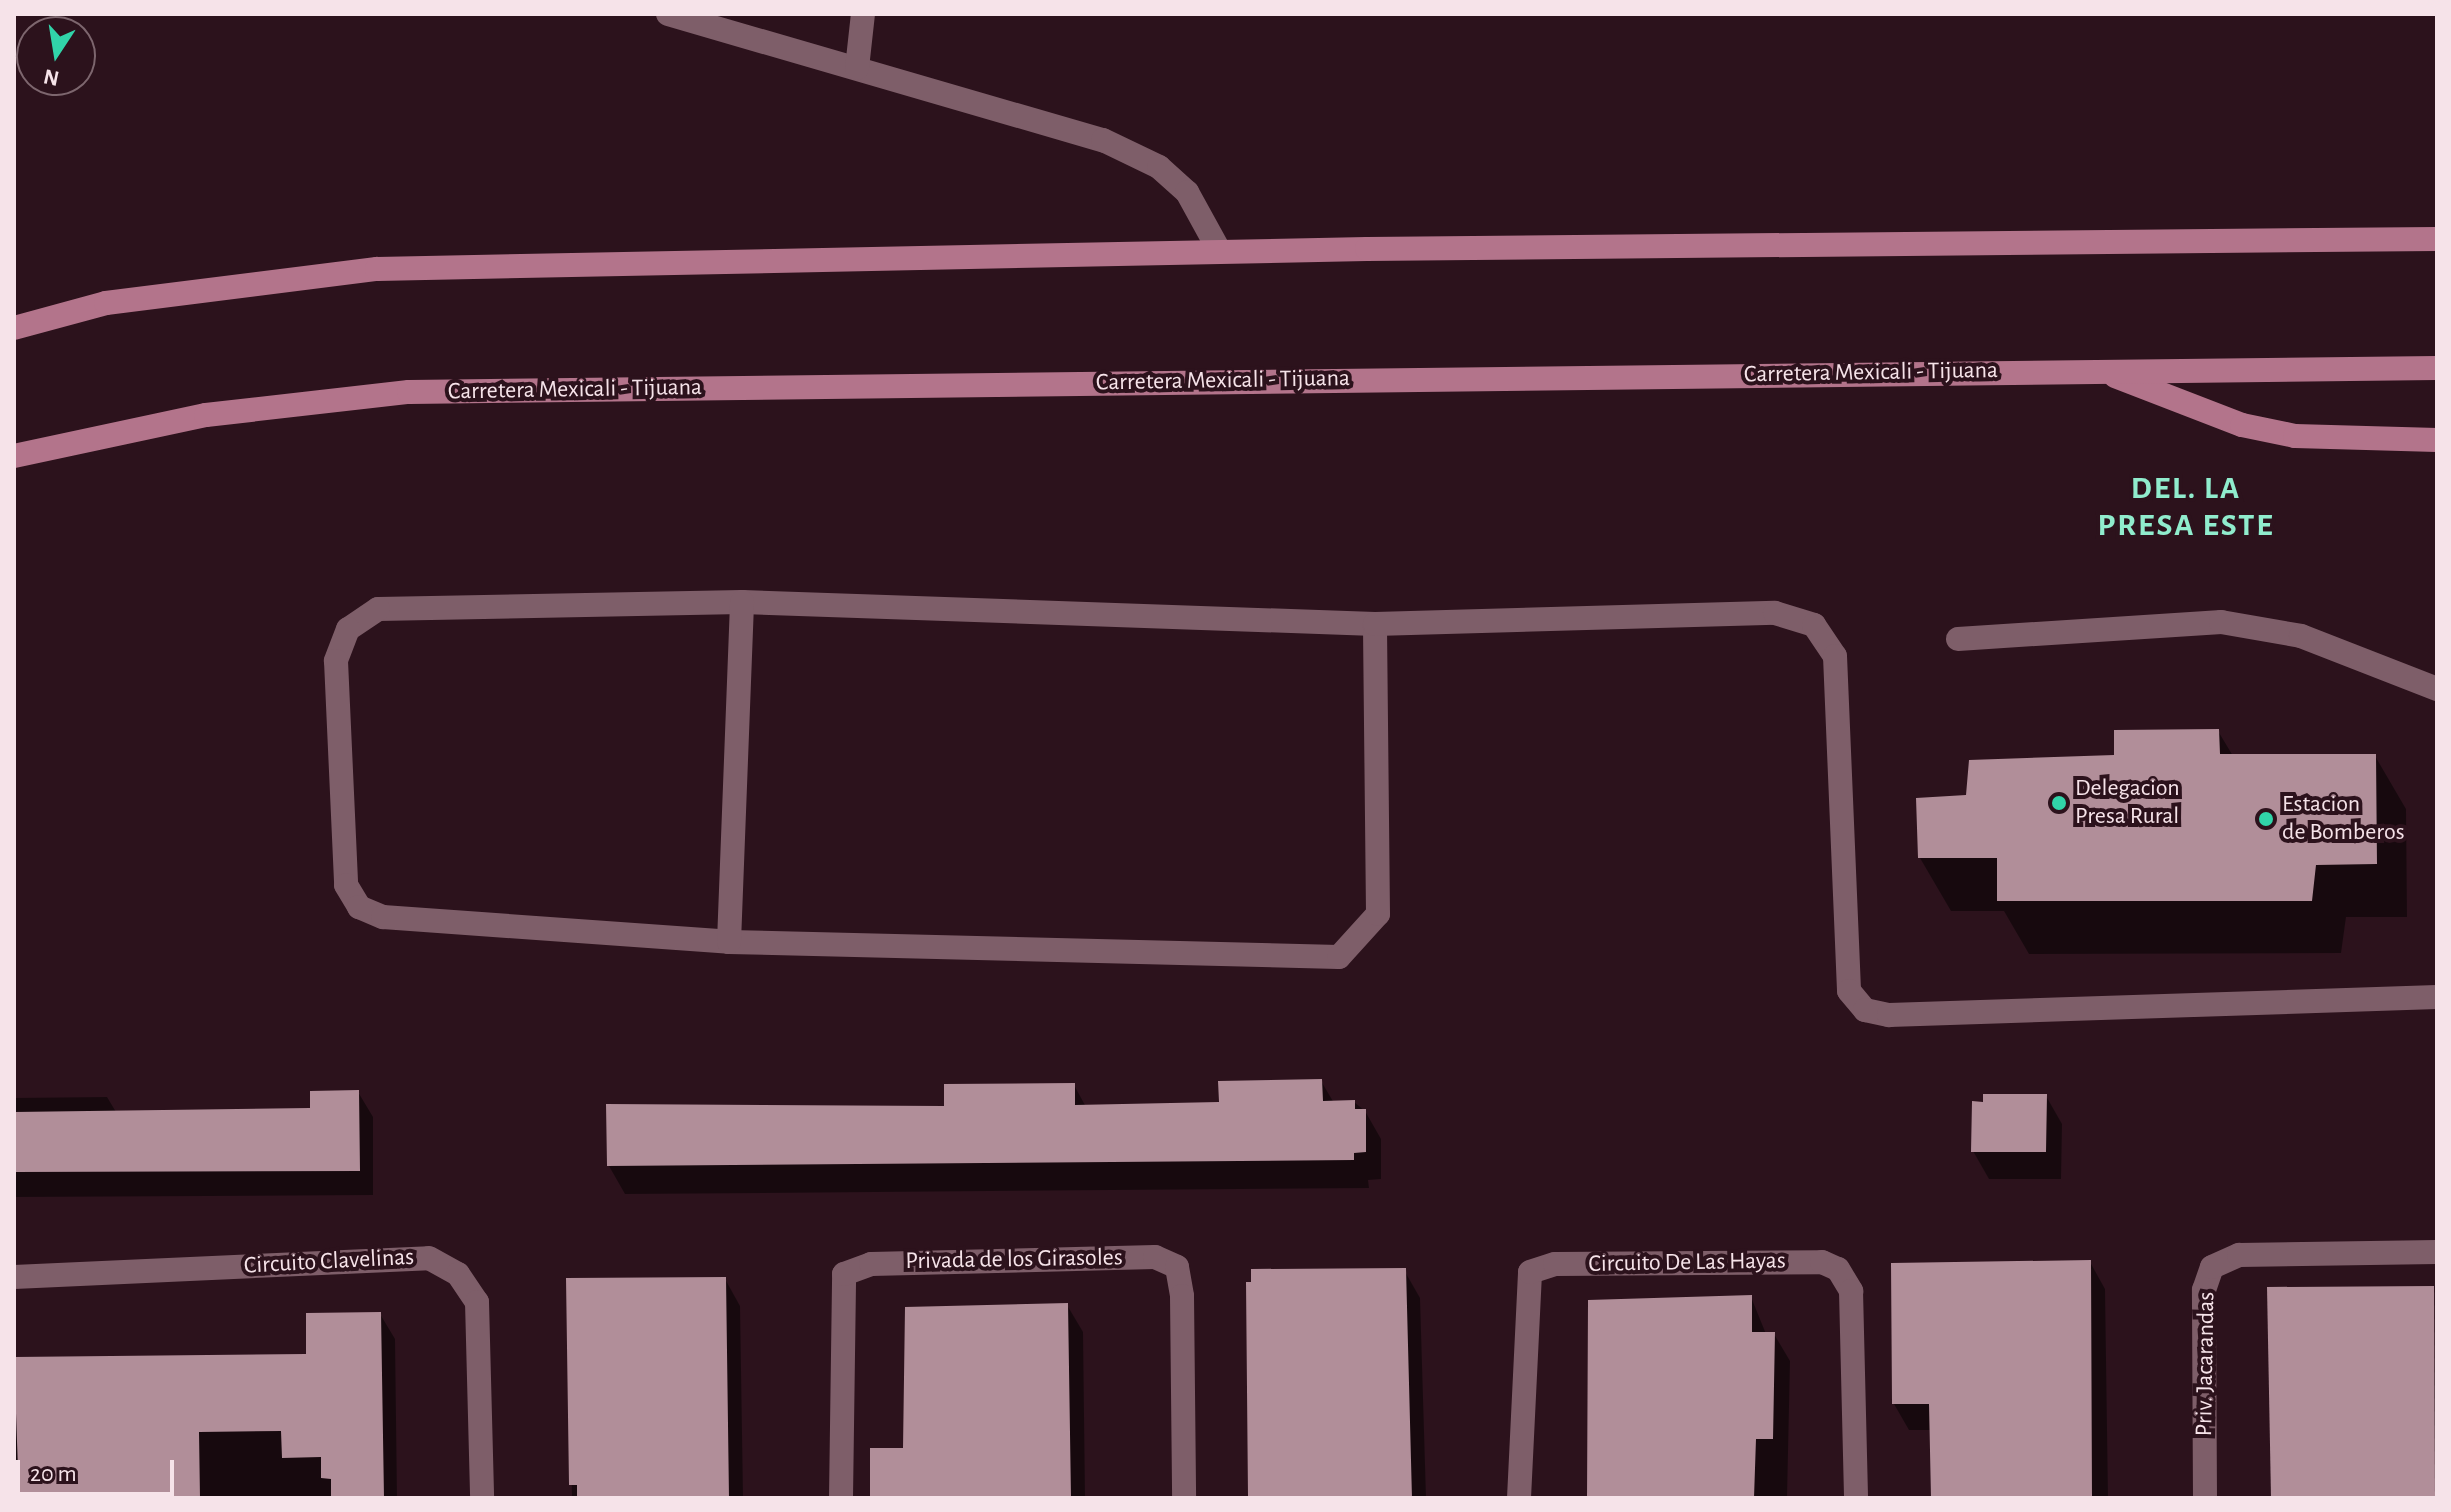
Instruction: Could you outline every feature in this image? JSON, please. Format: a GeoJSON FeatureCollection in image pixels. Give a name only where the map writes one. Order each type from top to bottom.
{"type":"FeatureCollection","features":[{"type":"Feature","properties":{"kind":"main road"},"geometry":{"type":"LineString","coordinates":[[14,328],[106,303],[377,269],[1220,252],[2437,239]]}},
{"type":"Feature","properties":{"kind":"main road","name":"Carretera Mexicali - Tijuana"},"geometry":{"type":"LineString","coordinates":[[14,456],[206,415],[409,392],[2437,368]]}},
{"type":"Feature","properties":{"kind":"main road"},"geometry":{"type":"LineString","coordinates":[[2102,371],[2242,425],[2295,436],[2437,440]]}},
{"type":"Feature","properties":{"kind":"street"},"geometry":{"type":"LineString","coordinates":[[668,14],[1103,140],[1159,167],[1187,192],[1220,252]]}},
{"type":"Feature","properties":{"kind":"street"},"geometry":{"type":"LineString","coordinates":[[857,68],[863,14]]}},
{"type":"Feature","properties":{"kind":"street"},"geometry":{"type":"LineString","coordinates":[[729,942],[742,602]]}},
{"type":"Feature","properties":{"kind":"street"},"geometry":{"type":"LineString","coordinates":[[1375,624],[1378,914],[1339,957],[729,942],[383,917],[359,907],[346,885],[336,661],[348,629],[378,609],[742,602],[1375,624],[1775,613],[1814,625],[1835,656],[1849,991],[1865,1010],[1889,1015],[2437,997]]}},
{"type":"Feature","properties":{"kind":"street"},"geometry":{"type":"LineString","coordinates":[[1958,639],[2221,622],[2301,636],[2437,689]]}},
{"type":"Feature","properties":{"kind":"street","name":"Priv. Jacarandas"},"geometry":{"type":"LineString","coordinates":[[2205,1498],[2204,1290],[2212,1267],[2239,1255],[2437,1252]]}},
{"type":"Feature","properties":{"kind":"street","name":"Privada de los Girasoles"},"geometry":{"type":"LineString","coordinates":[[841,1498],[844,1274],[871,1264],[1155,1257],[1177,1267],[1182,1296],[1184,1498]]}},
{"type":"Feature","properties":{"kind":"street","name":"Circuito Clavelinas"},"geometry":{"type":"LineString","coordinates":[[14,1277],[429,1258],[458,1274],[477,1302],[482,1498]]}},
{"type":"Feature","properties":{"kind":"street","name":"Circuito De Las Hayas"},"geometry":{"type":"LineString","coordinates":[[1519,1498],[1530,1272],[1555,1264],[1822,1262],[1838,1269],[1851,1291],[1856,1498]]}},
{"type":"Feature","properties":{"kind":"building"},"geometry":{"type":"Polygon","coordinates":[[[2219,729],[2220,754],[2376,754],[2377,864],[2316,865],[2312,901],[1997,901],[1997,858],[1918,858],[1916,798],[1966,795],[1969,760],[2114,755],[2114,730],[2219,729]]]}},
{"type":"Feature","properties":{"kind":"building"},"geometry":{"type":"Polygon","coordinates":[[[1322,1079],[1323,1101],[1355,1100],[1355,1109],[1366,1109],[1366,1152],[1354,1153],[1354,1160],[607,1166],[606,1104],[944,1106],[944,1084],[1075,1083],[1075,1105],[1219,1102],[1218,1081],[1322,1079]]]}},
{"type":"Feature","properties":{"kind":"building"},"geometry":{"type":"Polygon","coordinates":[[[359,1090],[360,1171],[14,1172],[14,1112],[310,1108],[310,1091],[359,1090]]]}},
{"type":"Feature","properties":{"kind":"building"},"geometry":{"type":"Polygon","coordinates":[[[1983,1094],[2047,1094],[2046,1152],[1971,1152],[1972,1101],[1983,1102],[1983,1094]]]}},
{"type":"Feature","properties":{"kind":"building"},"geometry":{"type":"Polygon","coordinates":[[[2091,1260],[2092,1498],[1931,1498],[1929,1404],[1892,1404],[1891,1263],[2091,1260]]]}},
{"type":"Feature","properties":{"kind":"building"},"geometry":{"type":"Polygon","coordinates":[[[1406,1268],[1412,1498],[1248,1498],[1246,1282],[1251,1282],[1251,1269],[1406,1268]]]}},
{"type":"Feature","properties":{"kind":"building"},"geometry":{"type":"Polygon","coordinates":[[[726,1277],[729,1498],[577,1498],[577,1485],[569,1485],[566,1278],[726,1277]]]}},
{"type":"Feature","properties":{"kind":"building"},"geometry":{"type":"Polygon","coordinates":[[[2434,1286],[2435,1498],[2271,1498],[2267,1287],[2434,1286]]]}},
{"type":"Feature","properties":{"kind":"building"},"geometry":{"type":"Polygon","coordinates":[[[1752,1295],[1752,1332],[1775,1332],[1773,1439],[1756,1439],[1754,1498],[1587,1498],[1588,1300],[1752,1295]]]}},
{"type":"Feature","properties":{"kind":"building"},"geometry":{"type":"Polygon","coordinates":[[[1068,1303],[1071,1498],[870,1498],[870,1448],[903,1448],[905,1307],[1068,1303]]]}},
{"type":"Feature","properties":{"kind":"building"},"geometry":{"type":"Polygon","coordinates":[[[381,1312],[384,1498],[331,1498],[331,1479],[321,1478],[321,1457],[282,1458],[281,1431],[199,1432],[200,1498],[19,1498],[14,1357],[306,1354],[306,1313],[381,1312]]]}},
{"type":"Feature","properties":{"kind":"place","name":"Delegacion Presa Rural"},"geometry":{"type":"Point","coordinates":[2059,803]}},
{"type":"Feature","properties":{"kind":"place","name":"Estacion de Bomberos"},"geometry":{"type":"Point","coordinates":[2266,819]}},
{"type":"Feature","properties":{"kind":"district","name":"DEL. LA PRESA ESTE"},"geometry":{"type":"Point","coordinates":[2186,508]}}]}
